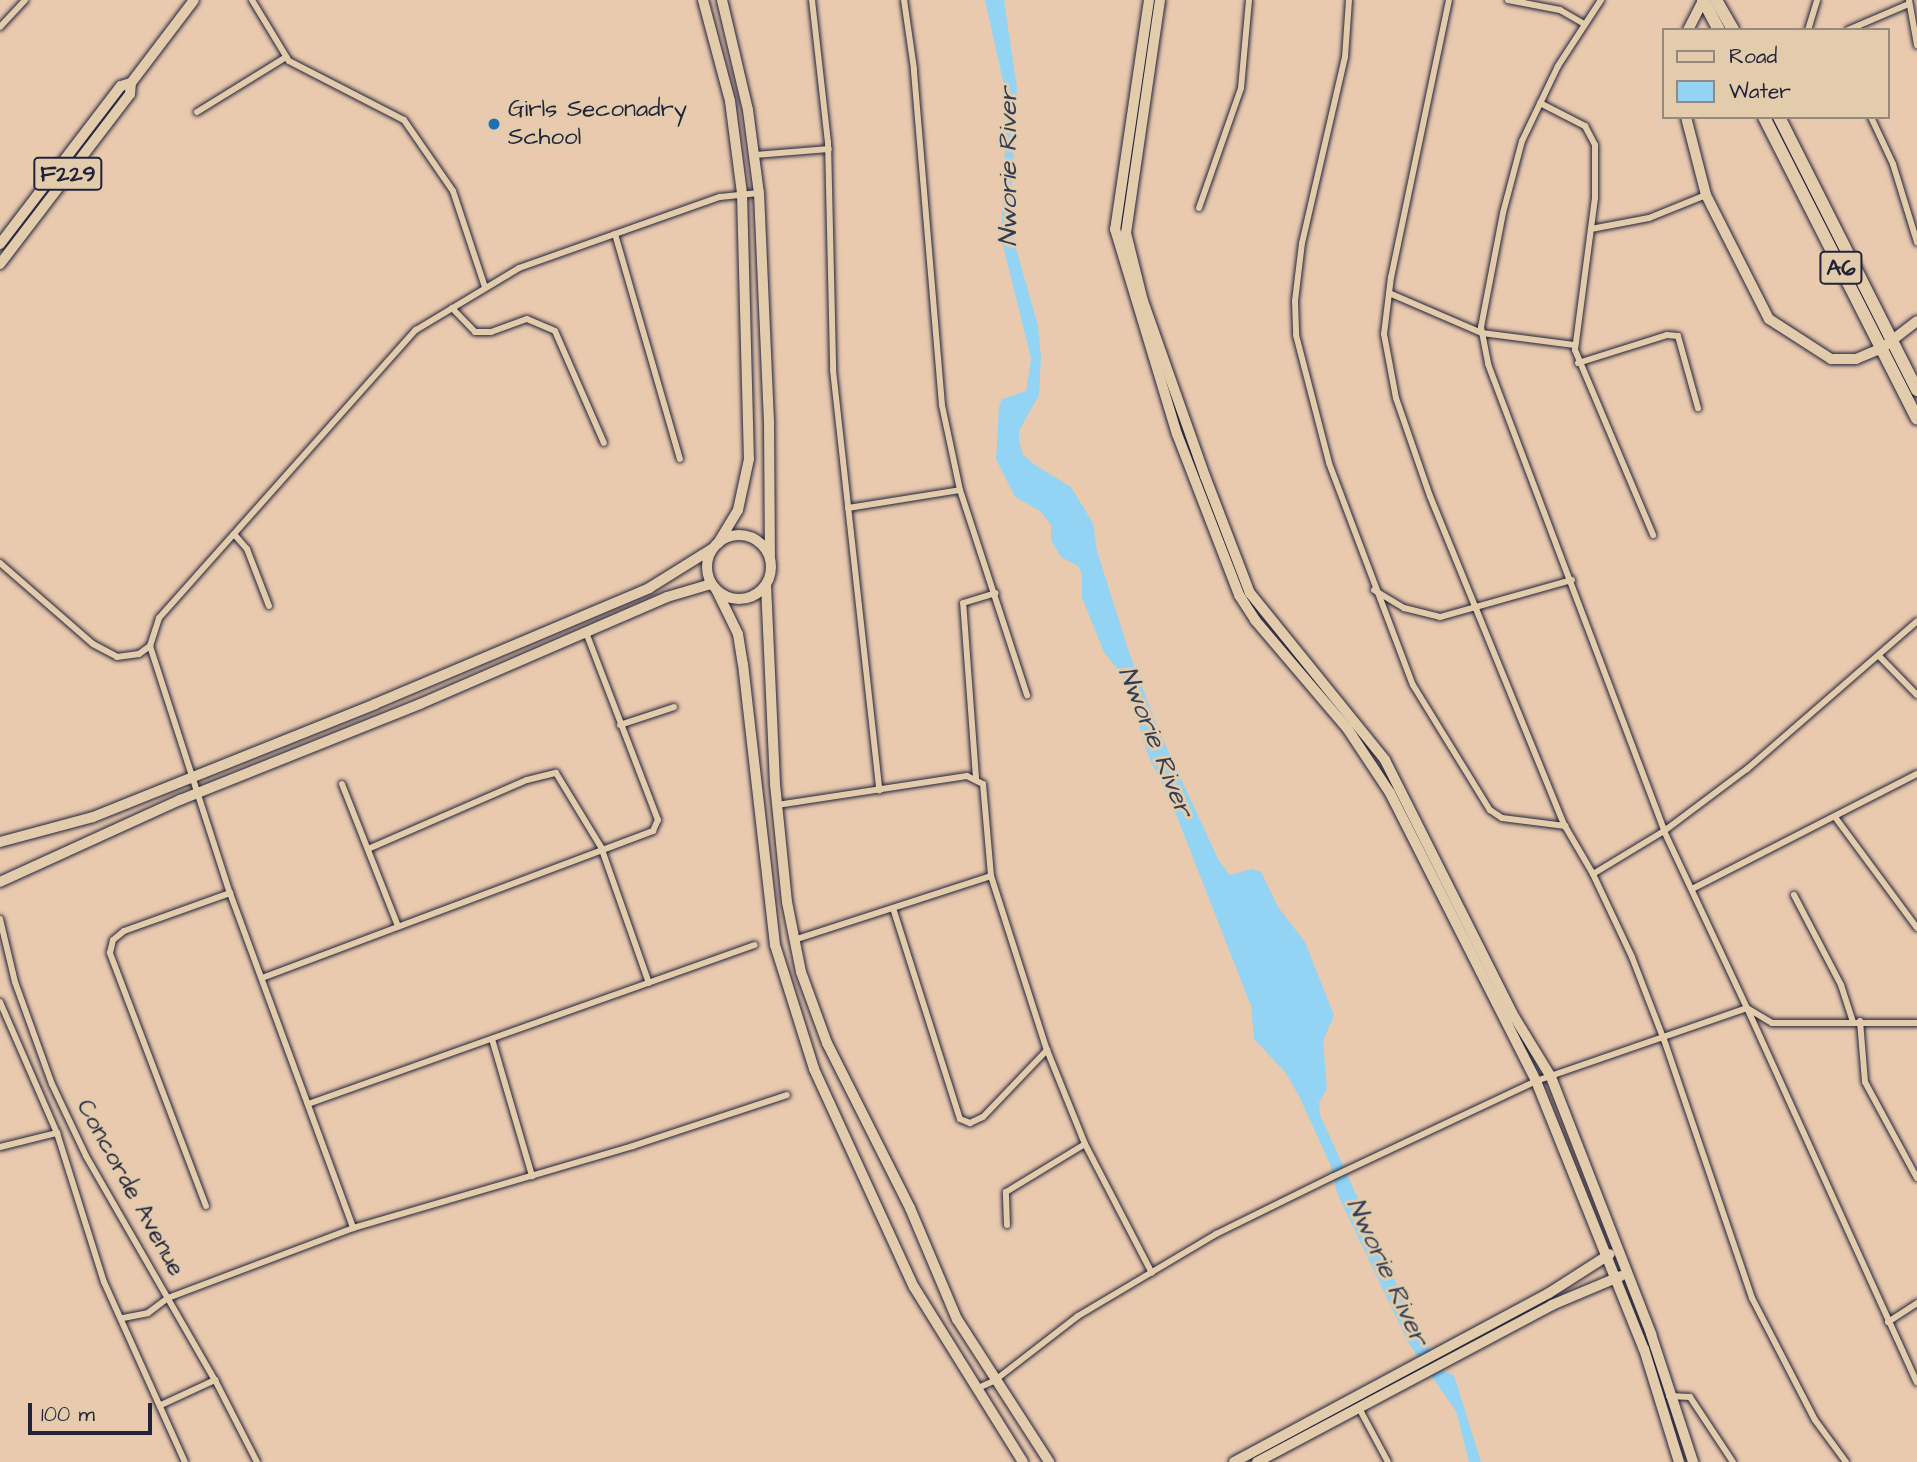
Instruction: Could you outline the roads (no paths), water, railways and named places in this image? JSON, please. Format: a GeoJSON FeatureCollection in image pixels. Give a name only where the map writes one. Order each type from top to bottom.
{"type":"FeatureCollection","features":[{"type":"Feature","properties":{"kind":"highway"},"geometry":{"type":"LineString","coordinates":[[1703,0],[1718,28]]}},
{"type":"Feature","properties":{"kind":"highway"},"geometry":{"type":"LineString","coordinates":[[1716,0],[1732,28]]}},
{"type":"Feature","properties":{"kind":"highway","name":"A6"},"geometry":{"type":"LineString","coordinates":[[1765,119],[1887,346],[1917,390]]}},
{"type":"Feature","properties":{"kind":"highway","name":"A6"},"geometry":{"type":"LineString","coordinates":[[1780,119],[1887,346],[1917,418]]}},
{"type":"Feature","properties":{"kind":"main road","name":"F229"},"geometry":{"type":"LineString","coordinates":[[0,244],[107,113],[130,94],[131,83],[194,0]]}},
{"type":"Feature","properties":{"kind":"main road","name":"F229"},"geometry":{"type":"LineString","coordinates":[[0,264],[107,113]]}},
{"type":"Feature","properties":{"kind":"street"},"geometry":{"type":"LineString","coordinates":[[0,27],[25,0]]}},
{"type":"Feature","properties":{"kind":"street"},"geometry":{"type":"LineString","coordinates":[[252,0],[286,57],[353,97],[404,120],[453,191],[485,287]]}},
{"type":"Feature","properties":{"kind":"street"},"geometry":{"type":"LineString","coordinates":[[703,0],[730,101],[742,194],[749,458],[738,510],[715,546],[706,567],[738,634],[770,920],[795,1013],[814,1069],[881,1224],[976,1389],[1023,1462]]}},
{"type":"Feature","properties":{"kind":"street"},"geometry":{"type":"LineString","coordinates":[[722,0],[755,155],[758,193],[769,421],[770,558],[766,585],[777,805],[794,940],[827,1043],[910,1208],[957,1319],[994,1381],[1049,1462]]}},
{"type":"Feature","properties":{"kind":"street"},"geometry":{"type":"LineString","coordinates":[[812,0],[829,149],[834,370],[879,790]]}},
{"type":"Feature","properties":{"kind":"street"},"geometry":{"type":"LineString","coordinates":[[904,0],[914,69],[942,405],[960,490],[1027,695]]}},
{"type":"Feature","properties":{"kind":"street"},"geometry":{"type":"LineString","coordinates":[[1149,0],[1115,229],[1177,434],[1240,595],[1255,620],[1347,728],[1390,793],[1536,1081],[1616,1280],[1660,1399],[1679,1462]]}},
{"type":"Feature","properties":{"kind":"street"},"geometry":{"type":"LineString","coordinates":[[1160,0],[1126,233],[1143,301],[1205,476],[1251,593],[1385,760],[1516,1018],[1550,1077],[1672,1395],[1693,1462]]}},
{"type":"Feature","properties":{"kind":"street"},"geometry":{"type":"LineString","coordinates":[[1199,208],[1241,88],[1249,0]]}},
{"type":"Feature","properties":{"kind":"street"},"geometry":{"type":"LineString","coordinates":[[1349,0],[1345,57],[1302,243],[1295,317],[1332,475],[1374,590],[1413,685],[1490,810],[1503,818],[1565,827]]}},
{"type":"Feature","properties":{"kind":"street"},"geometry":{"type":"LineString","coordinates":[[1449,0],[1389,293],[1384,334],[1396,398],[1475,610],[1565,827],[1593,874],[1632,957],[1664,1040],[1752,1298],[1815,1420],[1846,1462]]}},
{"type":"Feature","properties":{"kind":"street"},"geometry":{"type":"LineString","coordinates":[[1508,0],[1560,10],[1584,24]]}},
{"type":"Feature","properties":{"kind":"street"},"geometry":{"type":"LineString","coordinates":[[1601,0],[1584,24],[1522,141],[1503,213],[1482,333],[1488,364],[1572,580],[1664,831],[1917,1382]]}},
{"type":"Feature","properties":{"kind":"street"},"geometry":{"type":"LineString","coordinates":[[1689,28],[1703,0]]}},
{"type":"Feature","properties":{"kind":"street"},"geometry":{"type":"LineString","coordinates":[[1809,28],[1818,0]]}},
{"type":"Feature","properties":{"kind":"street"},"geometry":{"type":"LineString","coordinates":[[1852,28],[1909,2],[1917,45]]}},
{"type":"Feature","properties":{"kind":"street"},"geometry":{"type":"LineString","coordinates":[[197,113],[286,57]]}},
{"type":"Feature","properties":{"kind":"street"},"geometry":{"type":"LineString","coordinates":[[1540,103],[1585,126],[1595,145],[1591,229],[1574,345],[1578,363],[1653,535]]}},
{"type":"Feature","properties":{"kind":"street"},"geometry":{"type":"LineString","coordinates":[[1687,119],[1706,195],[1769,319],[1832,359],[1856,359],[1887,346],[1917,321]]}},
{"type":"Feature","properties":{"kind":"street"},"geometry":{"type":"LineString","coordinates":[[1872,119],[1893,164],[1917,242]]}},
{"type":"Feature","properties":{"kind":"street"},"geometry":{"type":"LineString","coordinates":[[755,155],[829,149]]}},
{"type":"Feature","properties":{"kind":"street"},"geometry":{"type":"LineString","coordinates":[[353,1228],[230,893],[195,777],[150,646],[159,618],[416,330],[519,268],[720,197],[758,193]]}},
{"type":"Feature","properties":{"kind":"street"},"geometry":{"type":"LineString","coordinates":[[1591,229],[1649,218],[1706,195]]}},
{"type":"Feature","properties":{"kind":"street"},"geometry":{"type":"LineString","coordinates":[[615,233],[680,459]]}},
{"type":"Feature","properties":{"kind":"street"},"geometry":{"type":"LineString","coordinates":[[1389,293],[1482,333],[1574,345]]}},
{"type":"Feature","properties":{"kind":"street"},"geometry":{"type":"LineString","coordinates":[[452,308],[475,332],[498,330],[527,319],[555,331],[604,443]]}},
{"type":"Feature","properties":{"kind":"street"},"geometry":{"type":"LineString","coordinates":[[1578,363],[1667,335],[1678,336],[1698,408]]}},
{"type":"Feature","properties":{"kind":"street"},"geometry":{"type":"LineString","coordinates":[[848,508],[960,490]]}},
{"type":"Feature","properties":{"kind":"street"},"geometry":{"type":"LineString","coordinates":[[234,534],[247,549],[269,606]]}},
{"type":"Feature","properties":{"kind":"street"},"geometry":{"type":"LineString","coordinates":[[0,842],[93,817],[195,777],[649,588],[715,546],[744,535],[761,543],[770,558]]}},
{"type":"Feature","properties":{"kind":"street"},"geometry":{"type":"LineString","coordinates":[[0,563],[93,644],[127,658],[150,646]]}},
{"type":"Feature","properties":{"kind":"street"},"geometry":{"type":"LineString","coordinates":[[1374,590],[1417,613],[1440,617],[1475,610],[1572,580]]}},
{"type":"Feature","properties":{"kind":"street"},"geometry":{"type":"LineString","coordinates":[[0,882],[198,793],[667,597],[714,588],[743,599],[766,585]]}},
{"type":"Feature","properties":{"kind":"street"},"geometry":{"type":"LineString","coordinates":[[995,593],[963,603],[976,778],[983,784],[991,876],[1046,1050],[1085,1144],[1152,1273]]}},
{"type":"Feature","properties":{"kind":"street"},"geometry":{"type":"LineString","coordinates":[[1593,874],[1664,831],[1747,769],[1880,657],[1917,621]]}},
{"type":"Feature","properties":{"kind":"street"},"geometry":{"type":"LineString","coordinates":[[262,978],[601,847],[653,831],[657,820],[586,632]]}},
{"type":"Feature","properties":{"kind":"street"},"geometry":{"type":"LineString","coordinates":[[1880,657],[1917,695]]}},
{"type":"Feature","properties":{"kind":"street"},"geometry":{"type":"LineString","coordinates":[[620,725],[674,707]]}},
{"type":"Feature","properties":{"kind":"street"},"geometry":{"type":"LineString","coordinates":[[368,849],[552,771],[601,847],[649,983]]}},
{"type":"Feature","properties":{"kind":"street"},"geometry":{"type":"LineString","coordinates":[[1692,889],[1917,774]]}},
{"type":"Feature","properties":{"kind":"street"},"geometry":{"type":"LineString","coordinates":[[777,805],[976,778]]}},
{"type":"Feature","properties":{"kind":"street"},"geometry":{"type":"LineString","coordinates":[[342,783],[398,926]]}},
{"type":"Feature","properties":{"kind":"street"},"geometry":{"type":"LineString","coordinates":[[1835,817],[1917,928]]}},
{"type":"Feature","properties":{"kind":"street"},"geometry":{"type":"LineString","coordinates":[[794,940],[991,876]]}},
{"type":"Feature","properties":{"kind":"street"},"geometry":{"type":"LineString","coordinates":[[206,1206],[110,953],[113,940],[124,931],[230,893]]}},
{"type":"Feature","properties":{"kind":"street"},"geometry":{"type":"LineString","coordinates":[[1794,895],[1841,985],[1856,1022],[1865,1082],[1917,1178]]}},
{"type":"Feature","properties":{"kind":"street"},"geometry":{"type":"LineString","coordinates":[[893,908],[960,1119],[970,1123],[983,1117],[1046,1050]]}},
{"type":"Feature","properties":{"kind":"street","name":"Concorde Avenue"},"geometry":{"type":"LineString","coordinates":[[0,919],[15,982],[52,1084],[86,1156],[215,1380],[257,1462]]}},
{"type":"Feature","properties":{"kind":"street"},"geometry":{"type":"LineString","coordinates":[[307,1104],[755,946]]}},
{"type":"Feature","properties":{"kind":"street","name":"Concorde Avenue"},"geometry":{"type":"LineString","coordinates":[[0,1002],[57,1133],[104,1282],[123,1318],[185,1462]]}},
{"type":"Feature","properties":{"kind":"street"},"geometry":{"type":"LineString","coordinates":[[976,1389],[994,1381],[1078,1317],[1216,1234],[1536,1081],[1664,1040],[1747,1008]]}},
{"type":"Feature","properties":{"kind":"street"},"geometry":{"type":"LineString","coordinates":[[1747,1008],[1772,1023],[1917,1023]]}},
{"type":"Feature","properties":{"kind":"street"},"geometry":{"type":"LineString","coordinates":[[492,1039],[532,1176]]}},
{"type":"Feature","properties":{"kind":"street"},"geometry":{"type":"LineString","coordinates":[[123,1318],[148,1313],[168,1298],[353,1228],[532,1176],[787,1095]]}},
{"type":"Feature","properties":{"kind":"street"},"geometry":{"type":"LineString","coordinates":[[0,1147],[57,1133]]}},
{"type":"Feature","properties":{"kind":"street"},"geometry":{"type":"LineString","coordinates":[[1007,1225],[1006,1192],[1085,1144]]}},
{"type":"Feature","properties":{"kind":"street"},"geometry":{"type":"LineString","coordinates":[[1257,1462],[1359,1408],[1420,1368],[1435,1353],[1549,1293],[1605,1255],[1618,1252]]}},
{"type":"Feature","properties":{"kind":"street"},"geometry":{"type":"LineString","coordinates":[[1234,1462],[1420,1368],[1441,1365],[1552,1306],[1616,1280],[1626,1273]]}},
{"type":"Feature","properties":{"kind":"street"},"geometry":{"type":"LineString","coordinates":[[1888,1322],[1917,1303]]}},
{"type":"Feature","properties":{"kind":"street"},"geometry":{"type":"LineString","coordinates":[[161,1405],[215,1380]]}},
{"type":"Feature","properties":{"kind":"street"},"geometry":{"type":"LineString","coordinates":[[1660,1399],[1672,1395],[1690,1397],[1733,1462]]}},
{"type":"Feature","properties":{"kind":"street"},"geometry":{"type":"LineString","coordinates":[[1359,1408],[1388,1462]]}},
{"type":"Feature","properties":{"kind":"water","name":"Nworie River"},"geometry":{"type":"Polygon","coordinates":[[[985,0],[1004,0],[1017,88],[1010,227],[1038,326],[1041,357],[1039,395],[1019,431],[1023,455],[1071,487],[1093,523],[1097,551],[1130,655],[1159,731],[1219,861],[1230,875],[1252,869],[1261,872],[1278,907],[1305,942],[1334,1015],[1323,1041],[1327,1088],[1319,1103],[1320,1115],[1418,1331],[1445,1372],[1454,1375],[1481,1462],[1469,1462],[1456,1411],[1409,1344],[1337,1193],[1330,1164],[1299,1096],[1285,1072],[1254,1039],[1251,1006],[1172,804],[1148,755],[1125,679],[1104,652],[1082,598],[1082,575],[1078,566],[1061,557],[1051,540],[1051,525],[1040,511],[1015,497],[996,459],[999,407],[1002,399],[1026,391],[1031,359],[1001,237],[1007,99],[985,0]]]}},
{"type":"Feature","properties":{"kind":"place","name":"Girls Seconadry School"},"geometry":{"type":"Point","coordinates":[494,124]}}]}
